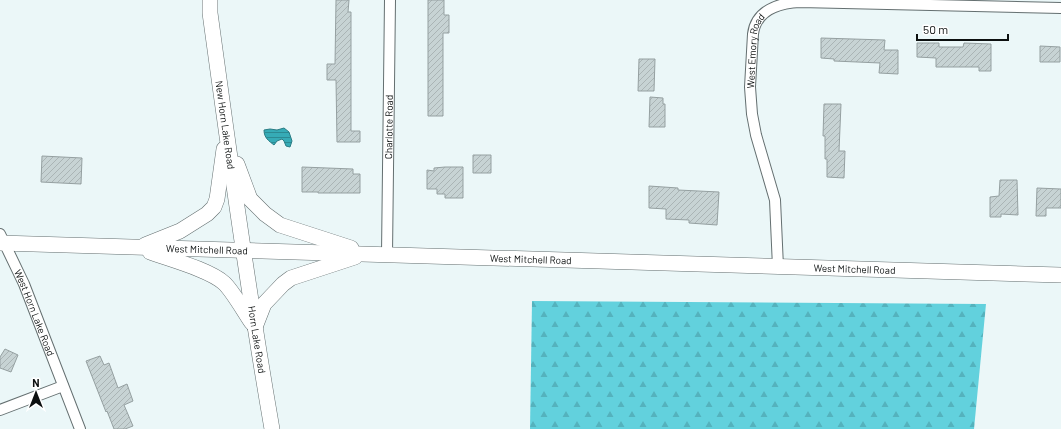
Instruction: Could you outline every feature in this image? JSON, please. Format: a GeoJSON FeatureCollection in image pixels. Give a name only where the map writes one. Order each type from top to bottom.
{"type":"FeatureCollection","features":[{"type":"Feature","properties":{"kind":"main road","name":"New Horn Lake Road"},"geometry":{"type":"LineString","coordinates":[[210,0],[210,14],[244,250]]}},
{"type":"Feature","properties":{"kind":"main road"},"geometry":{"type":"LineString","coordinates":[[137,248],[180,231],[207,214],[214,207],[217,199],[227,134]]}},
{"type":"Feature","properties":{"kind":"main road"},"geometry":{"type":"LineString","coordinates":[[227,134],[250,199],[272,220],[366,253]]}},
{"type":"Feature","properties":{"kind":"main road","name":"West Mitchell Road"},"geometry":{"type":"LineString","coordinates":[[2,240],[137,248],[366,253],[1061,275]]}},
{"type":"Feature","properties":{"kind":"main road"},"geometry":{"type":"LineString","coordinates":[[137,248],[187,265],[225,283],[254,327]]}},
{"type":"Feature","properties":{"kind":"main road","name":"Horn Lake Road"},"geometry":{"type":"LineString","coordinates":[[244,250],[254,327],[272,429]]}},
{"type":"Feature","properties":{"kind":"main road"},"geometry":{"type":"LineString","coordinates":[[254,327],[264,304],[283,284],[291,278],[366,253]]}},
{"type":"Feature","properties":{"kind":"street","name":"Charlotte Road"},"geometry":{"type":"LineString","coordinates":[[387,254],[390,0]]}},
{"type":"Feature","properties":{"kind":"street","name":"West Emory Road"},"geometry":{"type":"LineString","coordinates":[[778,266],[775,200],[756,135],[751,105],[753,34],[754,27],[759,17],[768,10],[786,2],[1061,8]]}},
{"type":"Feature","properties":{"kind":"street","name":"West Horn Lake Road"},"geometry":{"type":"LineString","coordinates":[[2,240],[24,284],[80,429]]}},
{"type":"Feature","properties":{"kind":"street"},"geometry":{"type":"LineString","coordinates":[[0,410],[63,386]]}},
{"type":"Feature","properties":{"kind":"green space"},"geometry":{"type":"Polygon","coordinates":[[[532,301],[986,304],[974,429],[530,429],[532,301]]]}},
{"type":"Feature","properties":{"kind":"shaded area"},"geometry":{"type":"Polygon","coordinates":[[[284,128],[289,132],[292,141],[290,147],[286,146],[282,139],[277,141],[274,145],[265,135],[264,130],[277,130],[284,128]]]}},
{"type":"Feature","properties":{"kind":"building"},"geometry":{"type":"Polygon","coordinates":[[[336,0],[349,0],[348,12],[351,12],[351,131],[360,131],[360,142],[337,142],[336,80],[327,80],[327,64],[335,64],[336,0]]]}},
{"type":"Feature","properties":{"kind":"building"},"geometry":{"type":"Polygon","coordinates":[[[428,0],[444,0],[444,15],[449,15],[449,33],[443,33],[443,116],[428,116],[428,0]]]}},
{"type":"Feature","properties":{"kind":"building"},"geometry":{"type":"Polygon","coordinates":[[[821,38],[885,40],[884,50],[898,50],[898,74],[879,73],[880,63],[834,61],[834,59],[821,58],[821,38]]]}},
{"type":"Feature","properties":{"kind":"building"},"geometry":{"type":"Polygon","coordinates":[[[917,43],[939,43],[939,47],[963,47],[964,43],[991,44],[991,71],[979,71],[979,67],[936,67],[936,58],[917,57],[917,43]]]}},
{"type":"Feature","properties":{"kind":"building"},"geometry":{"type":"Polygon","coordinates":[[[1040,46],[1060,47],[1060,62],[1040,62],[1040,46]]]}},
{"type":"Feature","properties":{"kind":"building"},"geometry":{"type":"Polygon","coordinates":[[[639,59],[655,59],[654,91],[638,91],[639,59]]]}},
{"type":"Feature","properties":{"kind":"building"},"geometry":{"type":"Polygon","coordinates":[[[650,97],[663,98],[663,104],[665,104],[665,127],[649,127],[650,97]]]}},
{"type":"Feature","properties":{"kind":"building"},"geometry":{"type":"Polygon","coordinates":[[[824,104],[841,104],[839,151],[845,151],[844,178],[827,177],[825,136],[823,136],[824,104]]]}},
{"type":"Feature","properties":{"kind":"building"},"geometry":{"type":"Polygon","coordinates":[[[473,155],[491,155],[491,173],[473,173],[473,155]]]}},
{"type":"Feature","properties":{"kind":"building"},"geometry":{"type":"Polygon","coordinates":[[[42,156],[82,158],[81,184],[41,182],[42,156]]]}},
{"type":"Feature","properties":{"kind":"building"},"geometry":{"type":"Polygon","coordinates":[[[302,167],[353,169],[353,174],[360,174],[360,193],[302,192],[302,167]]]}},
{"type":"Feature","properties":{"kind":"building"},"geometry":{"type":"Polygon","coordinates":[[[463,167],[463,198],[445,198],[445,194],[437,194],[437,189],[427,189],[427,170],[434,171],[434,168],[463,167]]]}},
{"type":"Feature","properties":{"kind":"building"},"geometry":{"type":"Polygon","coordinates":[[[1000,180],[1017,180],[1018,215],[1001,214],[1001,217],[990,217],[990,197],[999,196],[1000,180]]]}},
{"type":"Feature","properties":{"kind":"building"},"geometry":{"type":"Polygon","coordinates":[[[649,186],[678,188],[678,190],[719,192],[717,225],[689,223],[689,220],[666,219],[666,209],[649,208],[649,186]]]}},
{"type":"Feature","properties":{"kind":"building"},"geometry":{"type":"Polygon","coordinates":[[[1037,188],[1061,189],[1061,208],[1046,208],[1046,216],[1036,216],[1037,188]]]}},
{"type":"Feature","properties":{"kind":"building"},"geometry":{"type":"Polygon","coordinates":[[[5,349],[18,355],[11,372],[0,368],[0,357],[5,349]]]}},
{"type":"Feature","properties":{"kind":"building"},"geometry":{"type":"Polygon","coordinates":[[[100,356],[104,365],[109,363],[118,388],[127,384],[133,401],[124,405],[133,426],[125,429],[114,429],[86,361],[100,356]]]}}]}
